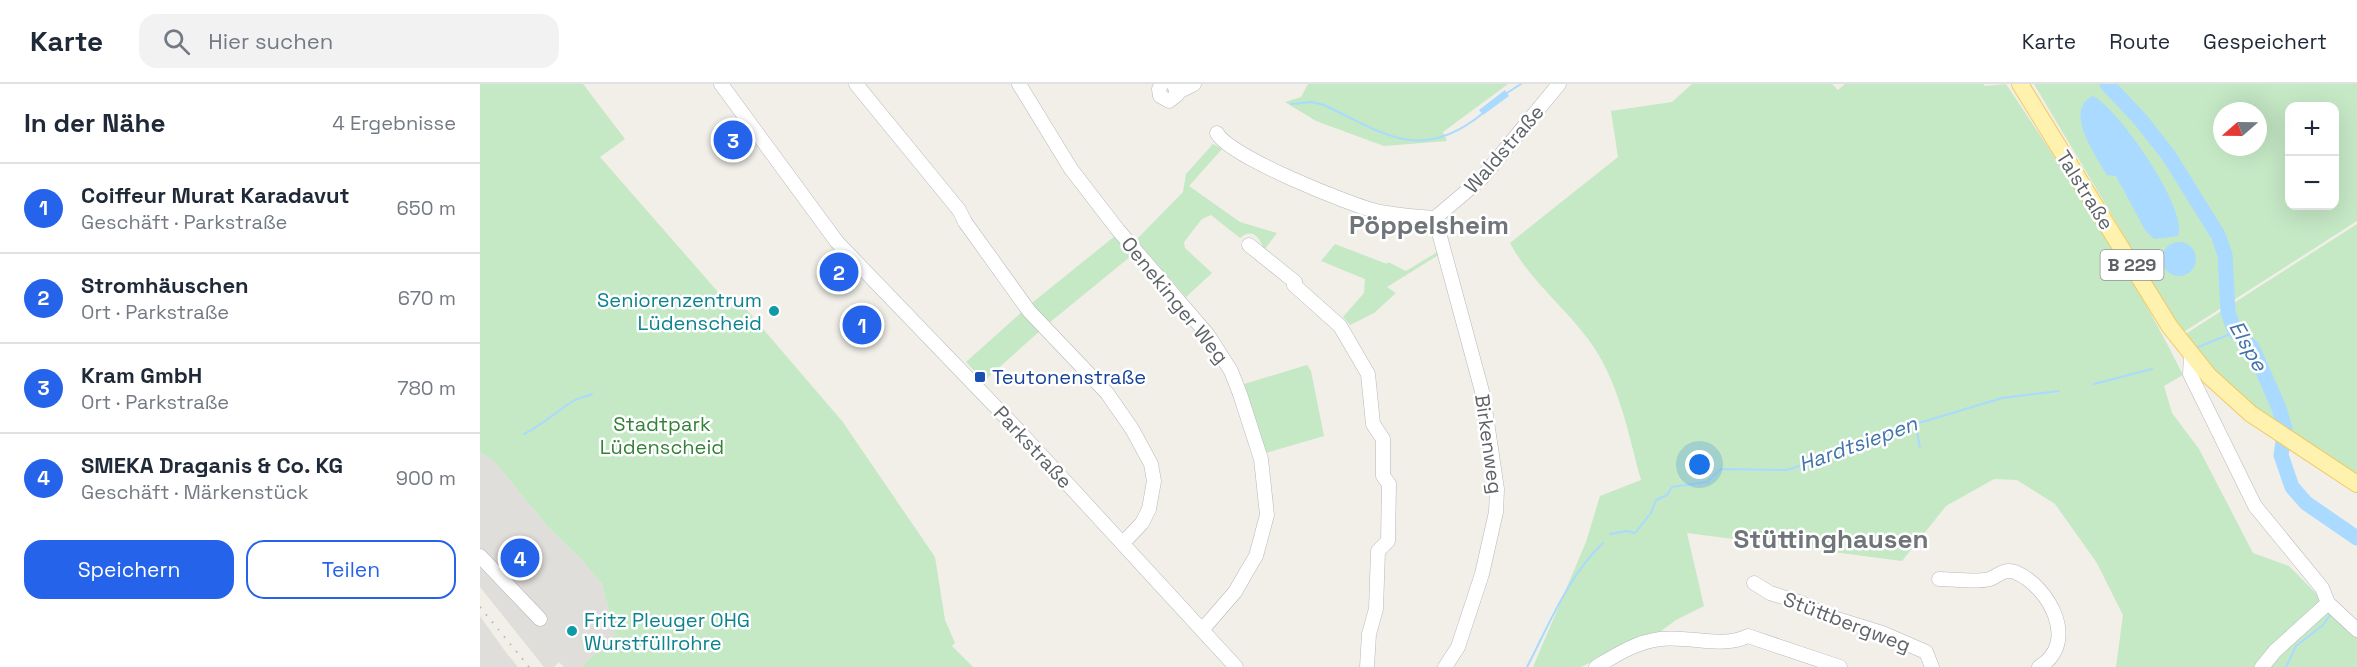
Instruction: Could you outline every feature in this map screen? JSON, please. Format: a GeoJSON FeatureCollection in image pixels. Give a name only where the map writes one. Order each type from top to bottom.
{"type":"FeatureCollection","features":[{"type":"Feature","properties":{"kind":"main road","name":"Talstraße"},"geometry":{"type":"LineString","coordinates":[[2020,84],[2170,327],[2191,356],[2230,396],[2269,426],[2357,484]]}},
{"type":"Feature","properties":{"kind":"street","name":"Parkstraße"},"geometry":{"type":"LineString","coordinates":[[721,84],[837,242],[1123,543],[1236,667]]}},
{"type":"Feature","properties":{"kind":"street"},"geometry":{"type":"LineString","coordinates":[[856,84],[953,201],[1029,310],[1107,393],[1132,429],[1151,464],[1154,494],[1142,523],[1123,543]]}},
{"type":"Feature","properties":{"kind":"street","name":"Oenekinger Weg"},"geometry":{"type":"LineString","coordinates":[[1019,84],[1060,152],[1085,188],[1208,335],[1232,371],[1240,394],[1261,459],[1267,515],[1256,556],[1235,592],[1202,630]]}},
{"type":"Feature","properties":{"kind":"street"},"geometry":{"type":"LineString","coordinates":[[1162,84],[1158,93],[1166,101],[1175,98],[1176,88],[1194,84]]}},
{"type":"Feature","properties":{"kind":"street","name":"Waldstraße"},"geometry":{"type":"LineString","coordinates":[[1435,218],[1481,179],[1559,84]]}},
{"type":"Feature","properties":{"kind":"street"},"geometry":{"type":"LineString","coordinates":[[1217,133],[1221,141],[1312,188],[1380,212],[1435,218]]}},
{"type":"Feature","properties":{"kind":"street","name":"Birkenweg"},"geometry":{"type":"LineString","coordinates":[[1435,218],[1478,375],[1497,489],[1494,522],[1482,574],[1458,647],[1445,667]]}},
{"type":"Feature","properties":{"kind":"street"},"geometry":{"type":"LineString","coordinates":[[1249,245],[1293,280],[1294,285],[1340,326],[1368,374],[1373,424],[1383,439],[1383,476],[1389,484],[1389,529],[1388,541],[1378,551],[1376,609],[1369,634],[1367,667]]}},
{"type":"Feature","properties":{"kind":"street","name":"Talstraße"},"geometry":{"type":"LineString","coordinates":[[2191,356],[2190,374],[2254,506],[2322,588],[2328,603],[2357,630]]}},
{"type":"Feature","properties":{"kind":"street"},"geometry":{"type":"LineString","coordinates":[[480,556],[540,620]]}},
{"type":"Feature","properties":{"kind":"street"},"geometry":{"type":"LineString","coordinates":[[1939,579],[1991,579],[1999,572],[2013,572],[2027,581],[2051,606],[2057,619],[2060,637],[2056,651],[2039,667]]}},
{"type":"Feature","properties":{"kind":"street","name":"Stüttbergweg"},"geometry":{"type":"LineString","coordinates":[[1754,583],[1770,593],[1802,603],[1824,615],[1882,633],[1926,652],[1932,667]]}},
{"type":"Feature","properties":{"kind":"street"},"geometry":{"type":"LineString","coordinates":[[2262,667],[2328,603]]}},
{"type":"Feature","properties":{"kind":"street"},"geometry":{"type":"LineString","coordinates":[[1596,667],[1633,646],[1662,639],[1736,642],[1748,636],[1840,667]]}},
{"type":"Feature","properties":{"kind":"shaded area"},"geometry":{"type":"Polygon","coordinates":[[[480,452],[495,462],[548,527],[579,557],[602,584],[615,635],[581,667],[564,667],[559,662],[554,667],[544,667],[480,587],[480,452]]]}},
{"type":"Feature","properties":{"kind":"shaded area"},"geometry":{"type":"Polygon","coordinates":[[[480,616],[505,651],[518,667],[480,667],[480,616]]]}},
{"type":"Feature","properties":{"kind":"green space","name":"Stadtpark Lüdenscheid"},"geometry":{"type":"Polygon","coordinates":[[[480,84],[583,84],[625,139],[600,157],[732,308],[740,302],[842,421],[935,557],[945,620],[955,643],[952,646],[973,667],[581,667],[615,635],[602,584],[579,557],[548,527],[495,462],[480,452],[480,84]]]}},
{"type":"Feature","properties":{"kind":"green space"},"geometry":{"type":"Polygon","coordinates":[[[1308,84],[1508,84],[1443,132],[1447,141],[1384,146],[1316,121],[1285,102],[1301,97],[1308,84]]]}},
{"type":"Feature","properties":{"kind":"green space"},"geometry":{"type":"Polygon","coordinates":[[[1692,84],[1832,84],[1838,90],[1845,84],[1983,84],[1985,86],[2006,84],[2099,227],[2164,337],[2183,375],[2164,386],[2172,413],[2199,449],[2253,553],[2289,566],[2357,635],[2357,667],[2116,667],[2123,615],[2097,563],[2055,504],[2017,480],[1994,479],[1946,506],[1902,561],[1687,533],[1704,606],[1676,620],[1661,631],[1634,641],[1581,667],[1533,667],[1586,542],[1600,496],[1641,480],[1615,389],[1599,355],[1578,327],[1537,282],[1510,243],[1618,157],[1611,111],[1672,102],[1692,84]]]}},
{"type":"Feature","properties":{"kind":"green space"},"geometry":{"type":"Polygon","coordinates":[[[2034,84],[2357,84],[2357,221],[2182,333],[2034,84]]]}},
{"type":"Feature","properties":{"kind":"green space"},"geometry":{"type":"Polygon","coordinates":[[[1213,144],[1222,149],[1189,186],[1240,222],[1277,233],[1264,250],[1255,235],[1249,234],[1240,238],[1211,215],[1202,219],[1184,242],[1185,248],[1212,273],[1186,297],[1136,240],[1183,192],[1186,174],[1213,144]]]}},
{"type":"Feature","properties":{"kind":"green space"},"geometry":{"type":"Polygon","coordinates":[[[2357,224],[2357,477],[2254,409],[2231,390],[2184,335],[2357,224]]]}},
{"type":"Feature","properties":{"kind":"green space"},"geometry":{"type":"Polygon","coordinates":[[[1115,236],[1131,256],[1049,323],[1032,303],[1115,236]]]}},
{"type":"Feature","properties":{"kind":"green space"},"geometry":{"type":"Polygon","coordinates":[[[1335,244],[1387,264],[1388,262],[1406,271],[1439,251],[1440,254],[1387,287],[1396,293],[1374,313],[1350,325],[1343,317],[1364,293],[1365,279],[1321,261],[1335,244]]]}},
{"type":"Feature","properties":{"kind":"green space"},"geometry":{"type":"Polygon","coordinates":[[[1024,310],[1041,330],[984,381],[966,362],[1024,310]]]}},
{"type":"Feature","properties":{"kind":"green space"},"geometry":{"type":"Polygon","coordinates":[[[1307,365],[1311,371],[1324,436],[1266,453],[1244,384],[1307,365]]]}},
{"type":"Feature","properties":{"kind":"water"},"geometry":{"type":"Polygon","coordinates":[[[1505,90],[1509,96],[1483,115],[1479,110],[1505,90]]]}},
{"type":"Feature","properties":{"kind":"water"},"geometry":{"type":"Polygon","coordinates":[[[2093,96],[2118,119],[2163,183],[2179,223],[2178,236],[2154,239],[2145,230],[2116,176],[2107,175],[2089,144],[2081,122],[2084,103],[2093,96]]]}},
{"type":"Feature","properties":{"kind":"water"},"geometry":{"type":"Polygon","coordinates":[[[2179,242],[2191,247],[2196,259],[2191,271],[2179,276],[2167,271],[2162,259],[2167,247],[2179,242]]]}},
{"type":"Feature","properties":{"kind":"waterway"},"geometry":{"type":"LineString","coordinates":[[1507,93],[1521,84]]}},
{"type":"Feature","properties":{"kind":"waterway","name":"Elspe"},"geometry":{"type":"LineString","coordinates":[[2107,84],[2140,119],[2169,156],[2218,235],[2225,255],[2228,312],[2235,332],[2252,347],[2279,408],[2285,429],[2281,455],[2292,487],[2306,503],[2357,538]]}},
{"type":"Feature","properties":{"kind":"waterway"},"geometry":{"type":"LineString","coordinates":[[1291,104],[1312,102],[1324,105],[1384,133],[1402,139],[1421,141],[1440,138],[1460,129],[1482,114]]}},
{"type":"Feature","properties":{"kind":"waterway","name":"Hardtsiepen"},"geometry":{"type":"LineString","coordinates":[[2196,348],[2235,332]]}},
{"type":"Feature","properties":{"kind":"waterway","name":"Hardtsiepen"},"geometry":{"type":"LineString","coordinates":[[2094,384],[2152,369]]}},
{"type":"Feature","properties":{"kind":"waterway","name":"Hardtsiepen"},"geometry":{"type":"LineString","coordinates":[[1610,534],[1627,531],[1635,533],[1651,513],[1656,500],[1667,495],[1672,487],[1707,482],[1721,469],[1787,470],[1816,461],[1847,443],[1866,440],[1889,429],[1919,423],[2002,398],[2059,391]]}},
{"type":"Feature","properties":{"kind":"waterway"},"geometry":{"type":"LineString","coordinates":[[524,434],[573,401],[592,394]]}},
{"type":"Feature","properties":{"kind":"waterway"},"geometry":{"type":"LineString","coordinates":[[1916,425],[1920,448]]}},
{"type":"Feature","properties":{"kind":"waterway","name":"Hardtsiepen"},"geometry":{"type":"LineString","coordinates":[[1527,667],[1569,586],[1579,570],[1603,543]]}},
{"type":"Feature","properties":{"kind":"waterway"},"geometry":{"type":"LineString","coordinates":[[2286,667],[2296,646],[2323,625],[2330,615]]}},
{"type":"Feature","properties":{"kind":"railway"},"geometry":{"type":"LineString","coordinates":[[480,607],[529,667]]}},
{"type":"Feature","properties":{"kind":"place","name":"Kram GmbH"},"geometry":{"type":"Point","coordinates":[733,140]}},
{"type":"Feature","properties":{"kind":"place","name":"Stromhäuschen"},"geometry":{"type":"Point","coordinates":[839,272]}},
{"type":"Feature","properties":{"kind":"place","name":"Seniorenzentrum Lüdenscheid"},"geometry":{"type":"Point","coordinates":[774,311]}},
{"type":"Feature","properties":{"kind":"place","name":"Coiffeur Murat Karadavut"},"geometry":{"type":"Point","coordinates":[862,325]}},
{"type":"Feature","properties":{"kind":"place","name":"Teutonenstraße"},"geometry":{"type":"Point","coordinates":[980,377]}},
{"type":"Feature","properties":{"kind":"place","name":"SMEKA Draganis & Co. KG"},"geometry":{"type":"Point","coordinates":[520,558]}},
{"type":"Feature","properties":{"kind":"place","name":"Fritz Pleuger OHG Wurstfüllrohre"},"geometry":{"type":"Point","coordinates":[572,631]}},
{"type":"Feature","properties":{"kind":"district","name":"Pöppelsheim"},"geometry":{"type":"Point","coordinates":[1429,225]}},
{"type":"Feature","properties":{"kind":"district","name":"Stüttinghausen"},"geometry":{"type":"Point","coordinates":[1831,539]}}]}
